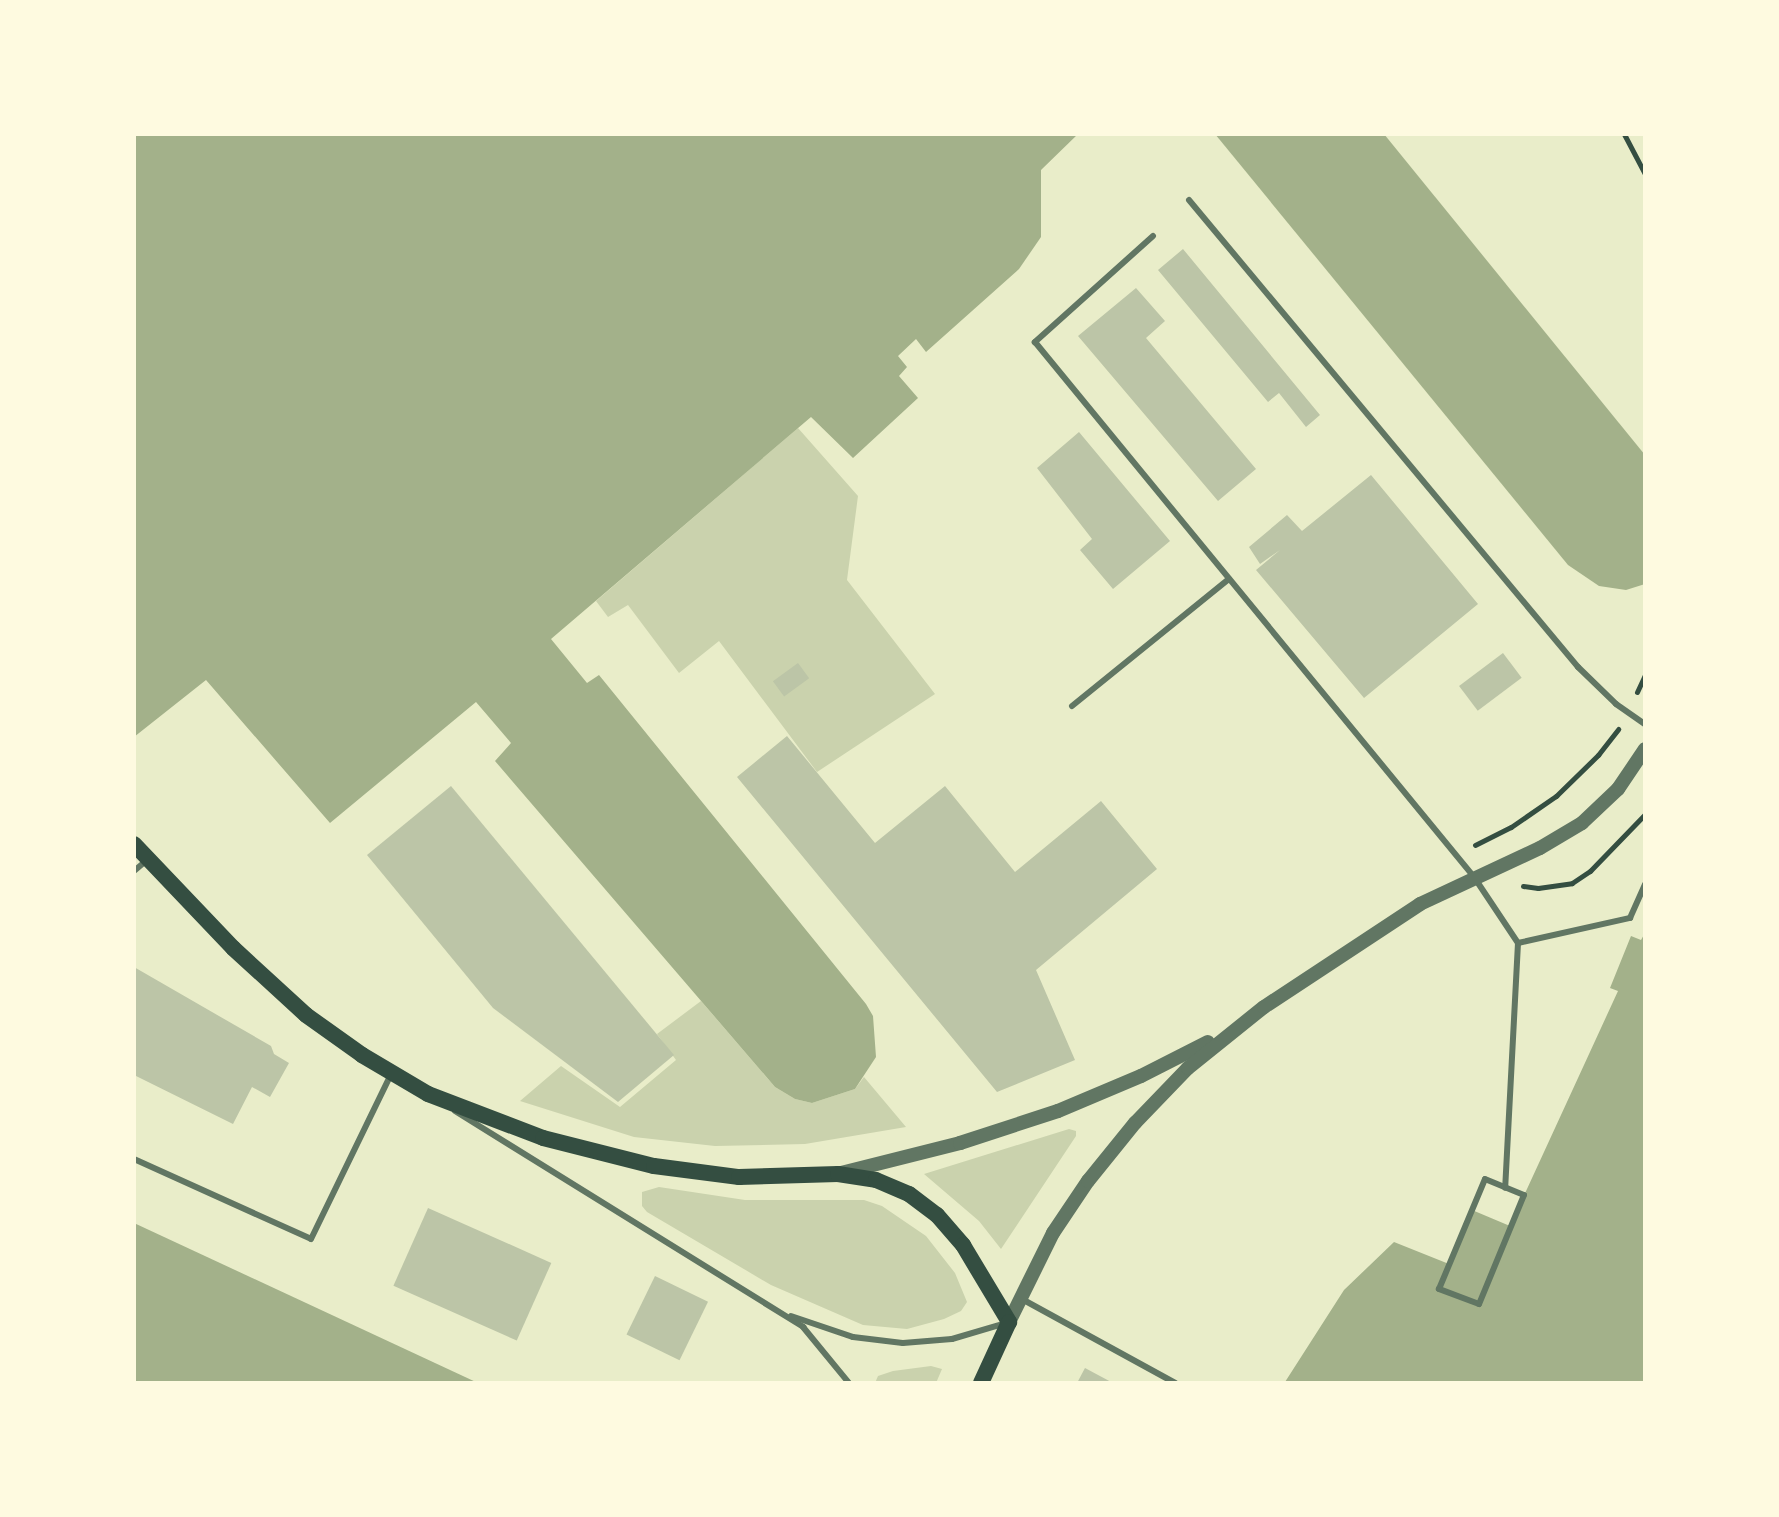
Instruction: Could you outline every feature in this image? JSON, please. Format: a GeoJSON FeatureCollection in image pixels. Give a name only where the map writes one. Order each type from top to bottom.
{"type":"FeatureCollection","features":[{"type":"Feature","properties":{"kind":"main road"},"geometry":{"type":"LineString","coordinates":[[134,844],[288,999],[325,1030],[391,1074],[428,1094],[543,1138],[654,1166],[739,1177],[838,1174],[896,1187],[937,1215],[976,1263],[1009,1322],[981,1383]]}},
{"type":"Feature","properties":{"kind":"street"},"geometry":{"type":"LineString","coordinates":[[1009,1322],[1053,1233],[1109,1155],[1161,1094],[1237,1027],[1420,904],[1540,848],[1582,823],[1618,789],[1645,749]]}},
{"type":"Feature","properties":{"kind":"street"},"geometry":{"type":"LineString","coordinates":[[838,1174],[960,1143],[1085,1101],[1237,1027]]}},
{"type":"Feature","properties":{"kind":"lane"},"geometry":{"type":"LineString","coordinates":[[1189,200],[1578,667],[1616,704],[1645,724]]}},
{"type":"Feature","properties":{"kind":"lane"},"geometry":{"type":"LineString","coordinates":[[1153,236],[1035,342],[1474,877],[1518,943],[1505,1188]]}},
{"type":"Feature","properties":{"kind":"lane"},"geometry":{"type":"LineString","coordinates":[[1072,706],[1229,579]]}},
{"type":"Feature","properties":{"kind":"lane"},"geometry":{"type":"LineString","coordinates":[[134,871],[148,859]]}},
{"type":"Feature","properties":{"kind":"lane"},"geometry":{"type":"LineString","coordinates":[[1518,943],[1630,918],[1645,884]]}},
{"type":"Feature","properties":{"kind":"lane"},"geometry":{"type":"LineString","coordinates":[[134,1159],[311,1239],[391,1074]]}},
{"type":"Feature","properties":{"kind":"lane"},"geometry":{"type":"LineString","coordinates":[[428,1094],[625,1220],[781,1312],[820,1343],[849,1383]]}},
{"type":"Feature","properties":{"kind":"lane"},"geometry":{"type":"LineString","coordinates":[[1485,1179],[1505,1188],[1524,1195],[1479,1304],[1439,1289],[1485,1179]]}},
{"type":"Feature","properties":{"kind":"lane"},"geometry":{"type":"LineString","coordinates":[[1020,1298],[1175,1383]]}},
{"type":"Feature","properties":{"kind":"lane"},"geometry":{"type":"LineString","coordinates":[[781,1312],[853,1337],[903,1343],[952,1339],[1009,1322]]}},
{"type":"Feature","properties":{"kind":"path"},"geometry":{"type":"LineString","coordinates":[[1624,134],[1645,174]]}},
{"type":"Feature","properties":{"kind":"path"},"geometry":{"type":"LineString","coordinates":[[1474,877],[1538,888],[1572,883],[1590,871],[1645,814]]}},
{"type":"Feature","properties":{"kind":"shaded area"},"geometry":{"type":"Polygon","coordinates":[[[134,134],[1078,134],[1041,170],[1041,237],[1019,269],[926,352],[916,339],[898,356],[907,367],[899,376],[918,398],[853,458],[811,417],[551,639],[587,683],[599,675],[866,1004],[873,1016],[876,1057],[855,1089],[812,1103],[795,1099],[775,1087],[495,761],[511,743],[476,702],[330,823],[206,680],[134,737],[134,134]]]}},
{"type":"Feature","properties":{"kind":"shaded area"},"geometry":{"type":"Polygon","coordinates":[[[1215,134],[1384,134],[1645,455],[1645,584],[1626,590],[1599,586],[1568,565],[1215,134]]]}},
{"type":"Feature","properties":{"kind":"shaded area"},"geometry":{"type":"Polygon","coordinates":[[[798,428],[858,496],[847,580],[935,694],[817,772],[719,641],[679,673],[628,605],[608,617],[596,601],[798,428]]]}},
{"type":"Feature","properties":{"kind":"shaded area"},"geometry":{"type":"Polygon","coordinates":[[[1645,933],[1645,1383],[1285,1382],[1344,1290],[1394,1242],[1449,1264],[1472,1210],[1510,1226],[1618,991],[1610,988],[1631,936],[1641,940],[1645,933]]]}},
{"type":"Feature","properties":{"kind":"shaded area"},"geometry":{"type":"Polygon","coordinates":[[[701,1001],[775,1087],[795,1099],[812,1103],[855,1089],[864,1077],[906,1127],[805,1144],[715,1146],[634,1137],[520,1101],[561,1066],[620,1107],[676,1060],[657,1034],[701,1001]]]}},
{"type":"Feature","properties":{"kind":"shaded area"},"geometry":{"type":"Polygon","coordinates":[[[1069,1129],[1076,1131],[1076,1136],[1001,1249],[979,1221],[924,1174],[1069,1129]]]}},
{"type":"Feature","properties":{"kind":"shaded area"},"geometry":{"type":"Polygon","coordinates":[[[659,1187],[745,1200],[864,1200],[882,1206],[926,1236],[955,1273],[967,1302],[961,1311],[944,1319],[907,1329],[863,1325],[771,1285],[647,1212],[642,1206],[642,1192],[659,1187]]]}},
{"type":"Feature","properties":{"kind":"shaded area"},"geometry":{"type":"Polygon","coordinates":[[[134,1223],[478,1383],[134,1383],[134,1223]]]}},
{"type":"Feature","properties":{"kind":"shaded area"},"geometry":{"type":"Polygon","coordinates":[[[931,1366],[942,1369],[936,1383],[875,1383],[878,1376],[893,1371],[931,1366]]]}},
{"type":"Feature","properties":{"kind":"building"},"geometry":{"type":"Polygon","coordinates":[[[1183,249],[1320,415],[1306,427],[1279,393],[1268,402],[1158,270],[1183,249]]]}},
{"type":"Feature","properties":{"kind":"building"},"geometry":{"type":"Polygon","coordinates":[[[1136,288],[1165,321],[1146,338],[1256,469],[1218,501],[1078,336],[1136,288]]]}},
{"type":"Feature","properties":{"kind":"building"},"geometry":{"type":"Polygon","coordinates":[[[1079,432],[1170,541],[1113,589],[1080,550],[1092,539],[1037,468],[1079,432]]]}},
{"type":"Feature","properties":{"kind":"building"},"geometry":{"type":"Polygon","coordinates":[[[1371,475],[1478,604],[1364,698],[1256,570],[1280,550],[1260,564],[1249,547],[1287,515],[1302,531],[1371,475]]]}},
{"type":"Feature","properties":{"kind":"building"},"geometry":{"type":"Polygon","coordinates":[[[1503,653],[1522,678],[1478,711],[1459,686],[1503,653]]]}},
{"type":"Feature","properties":{"kind":"building"},"geometry":{"type":"Polygon","coordinates":[[[798,663],[809,678],[784,697],[773,681],[798,663]]]}},
{"type":"Feature","properties":{"kind":"building"},"geometry":{"type":"Polygon","coordinates":[[[787,736],[875,843],[945,786],[1015,872],[1101,801],[1157,869],[1036,970],[1075,1060],[997,1092],[737,777],[787,736]]]}},
{"type":"Feature","properties":{"kind":"building"},"geometry":{"type":"Polygon","coordinates":[[[451,786],[674,1055],[618,1102],[493,1008],[367,855],[451,786]]]}},
{"type":"Feature","properties":{"kind":"building"},"geometry":{"type":"Polygon","coordinates":[[[134,967],[271,1046],[274,1054],[289,1063],[270,1097],[252,1087],[233,1124],[134,1075],[134,967]]]}},
{"type":"Feature","properties":{"kind":"building"},"geometry":{"type":"Polygon","coordinates":[[[428,1208],[551,1263],[517,1341],[393,1286],[428,1208]]]}},
{"type":"Feature","properties":{"kind":"building"},"geometry":{"type":"Polygon","coordinates":[[[655,1276],[708,1302],[680,1360],[627,1334],[655,1276]]]}},
{"type":"Feature","properties":{"kind":"building"},"geometry":{"type":"Polygon","coordinates":[[[1085,1368],[1113,1383],[1077,1383],[1085,1368]]]}}]}
